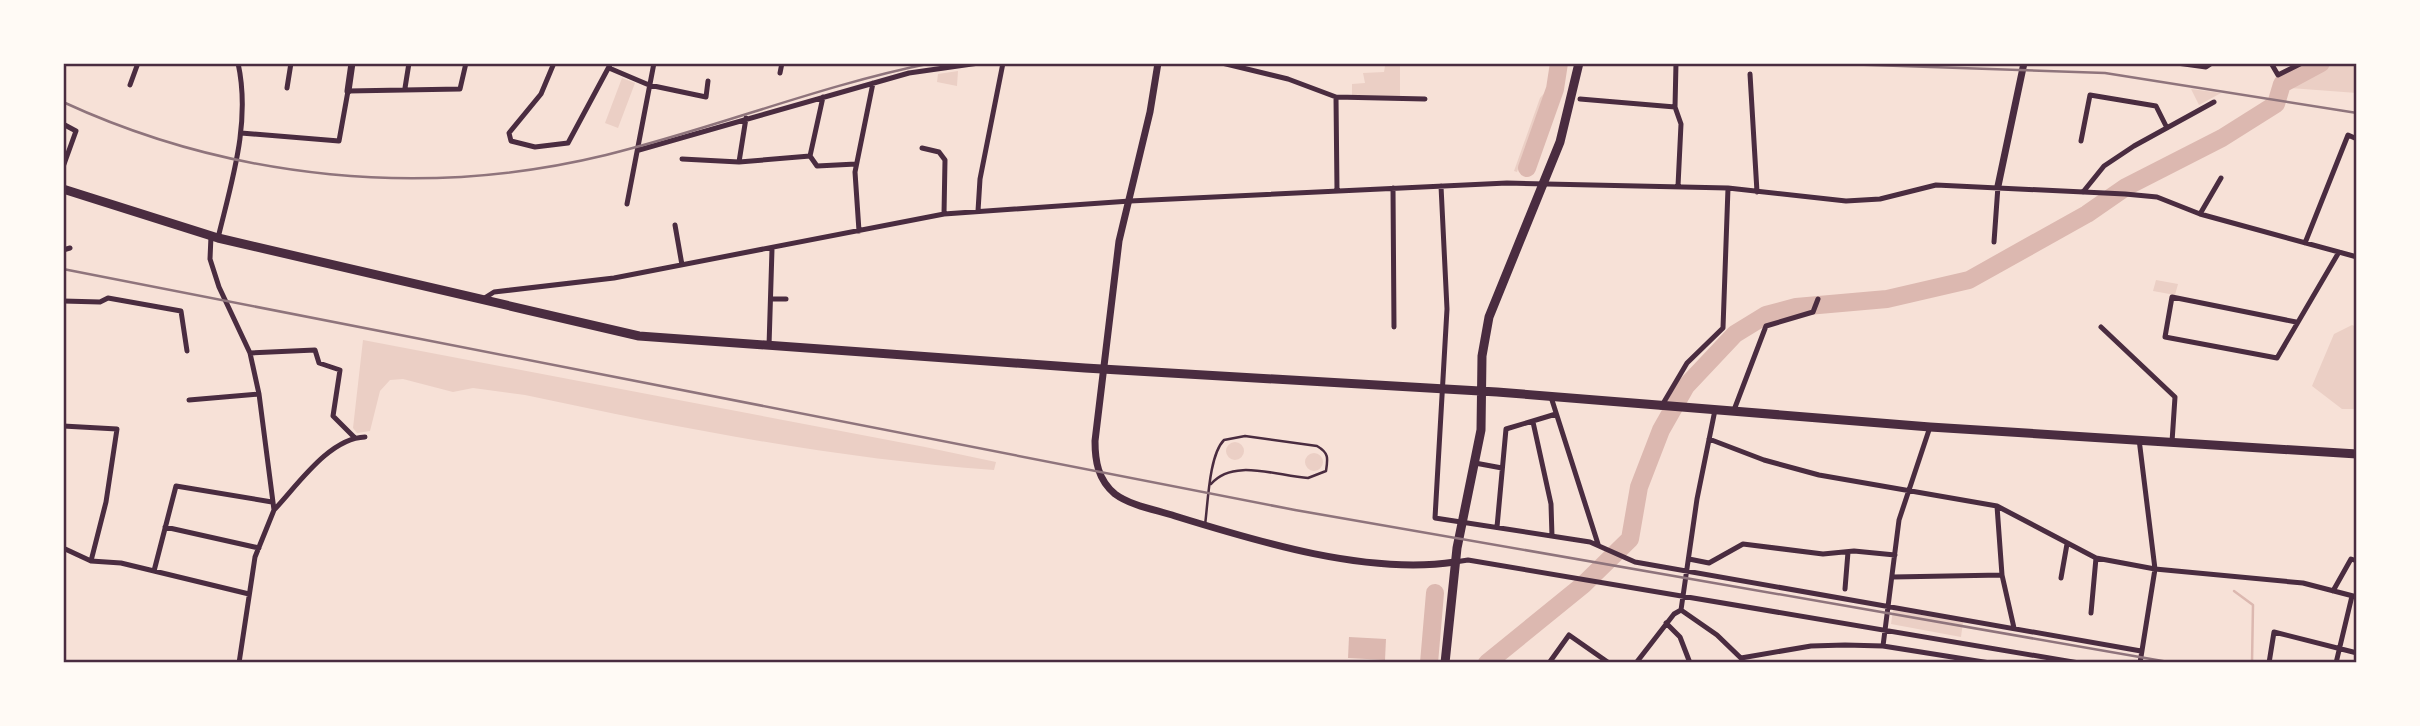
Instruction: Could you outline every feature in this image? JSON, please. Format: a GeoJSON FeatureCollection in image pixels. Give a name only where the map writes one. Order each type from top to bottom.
{"type":"FeatureCollection","features":[{"type":"Feature","properties":{"kind":"main road"},"geometry":{"type":"LineString","coordinates":[[1445,663],[1461,521],[1481,430],[1482,356],[1489,317],[1518,241],[1545,183],[1573,100],[1579,63]]}},
{"type":"Feature","properties":{"kind":"main road"},"geometry":{"type":"LineString","coordinates":[[63,189],[214,237],[639,335],[1104,369],[1481,391],[1930,427],[2357,454]]}},
{"type":"Feature","properties":{"kind":"street"},"geometry":{"type":"LineString","coordinates":[[130,85],[138,63]]}},
{"type":"Feature","properties":{"kind":"street"},"geometry":{"type":"LineString","coordinates":[[238,63],[244,108],[238,156],[210,259],[219,287],[250,353],[267,436],[274,510]]}},
{"type":"Feature","properties":{"kind":"street"},"geometry":{"type":"LineString","coordinates":[[287,88],[291,63]]}},
{"type":"Feature","properties":{"kind":"street"},"geometry":{"type":"LineString","coordinates":[[241,133],[339,141],[352,63]]}},
{"type":"Feature","properties":{"kind":"street"},"geometry":{"type":"LineString","coordinates":[[405,88],[409,63]]}},
{"type":"Feature","properties":{"kind":"street"},"geometry":{"type":"LineString","coordinates":[[348,91],[460,89],[466,63]]}},
{"type":"Feature","properties":{"kind":"street"},"geometry":{"type":"LineString","coordinates":[[554,63],[541,94],[509,133],[512,141],[535,147],[568,143],[610,65],[649,85],[706,97],[708,81]]}},
{"type":"Feature","properties":{"kind":"street"},"geometry":{"type":"LineString","coordinates":[[627,204],[654,63]]}},
{"type":"Feature","properties":{"kind":"street"},"geometry":{"type":"LineString","coordinates":[[780,73],[782,63]]}},
{"type":"Feature","properties":{"kind":"street"},"geometry":{"type":"LineString","coordinates":[[639,150],[909,73],[979,63]]}},
{"type":"Feature","properties":{"kind":"street"},"geometry":{"type":"LineString","coordinates":[[978,211],[980,179],[1003,63]]}},
{"type":"Feature","properties":{"kind":"street"},"geometry":{"type":"LineString","coordinates":[[1158,63],[1150,112],[1119,241],[1095,453],[1096,464],[1106,485],[1123,499],[1205,525],[1310,552],[1367,561],[1434,565],[1468,560],[2078,663]]}},
{"type":"Feature","properties":{"kind":"street"},"geometry":{"type":"LineString","coordinates":[[1222,63],[1288,79],[1336,97],[1425,99]]}},
{"type":"Feature","properties":{"kind":"street"},"geometry":{"type":"LineString","coordinates":[[1676,63],[1675,107],[1681,124],[1678,186]]}},
{"type":"Feature","properties":{"kind":"street"},"geometry":{"type":"LineString","coordinates":[[1994,242],[1998,186],[2024,63]]}},
{"type":"Feature","properties":{"kind":"street"},"geometry":{"type":"LineString","coordinates":[[2177,63],[2206,67],[2213,63]]}},
{"type":"Feature","properties":{"kind":"street"},"geometry":{"type":"LineString","coordinates":[[2271,63],[2278,75],[2302,63]]}},
{"type":"Feature","properties":{"kind":"street"},"geometry":{"type":"LineString","coordinates":[[1750,74],[1757,192]]}},
{"type":"Feature","properties":{"kind":"street"},"geometry":{"type":"LineString","coordinates":[[859,231],[855,197],[856,164],[873,83]]}},
{"type":"Feature","properties":{"kind":"street"},"geometry":{"type":"LineString","coordinates":[[2081,141],[2090,95],[2156,106],[2167,128]]}},
{"type":"Feature","properties":{"kind":"street"},"geometry":{"type":"LineString","coordinates":[[823,97],[810,156],[817,166],[856,164]]}},
{"type":"Feature","properties":{"kind":"street"},"geometry":{"type":"LineString","coordinates":[[1336,97],[1337,191]]}},
{"type":"Feature","properties":{"kind":"street"},"geometry":{"type":"LineString","coordinates":[[1580,99],[1675,107]]}},
{"type":"Feature","properties":{"kind":"street"},"geometry":{"type":"LineString","coordinates":[[2083,192],[2104,166],[2214,102]]}},
{"type":"Feature","properties":{"kind":"street"},"geometry":{"type":"LineString","coordinates":[[739,162],[746,118]]}},
{"type":"Feature","properties":{"kind":"street"},"geometry":{"type":"LineString","coordinates":[[63,124],[76,131],[63,167]]}},
{"type":"Feature","properties":{"kind":"street"},"geometry":{"type":"LineString","coordinates":[[2305,243],[2348,135],[2357,139]]}},
{"type":"Feature","properties":{"kind":"street"},"geometry":{"type":"LineString","coordinates":[[922,148],[939,152],[945,160],[944,214]]}},
{"type":"Feature","properties":{"kind":"street"},"geometry":{"type":"LineString","coordinates":[[682,159],[739,162],[810,156]]}},
{"type":"Feature","properties":{"kind":"street"},"geometry":{"type":"LineString","coordinates":[[2200,214],[2221,178]]}},
{"type":"Feature","properties":{"kind":"street"},"geometry":{"type":"LineString","coordinates":[[480,300],[494,292],[614,278],[944,214],[1130,201],[1545,183],[1728,188],[1846,201],[1880,199],[1936,185],[2125,194],[2157,197],[2200,214],[2357,257]]}},
{"type":"Feature","properties":{"kind":"street"},"geometry":{"type":"LineString","coordinates":[[1441,186],[1447,266],[1435,517],[1598,544],[1623,557],[1687,571],[2141,651]]}},
{"type":"Feature","properties":{"kind":"street"},"geometry":{"type":"LineString","coordinates":[[1393,188],[1394,327]]}},
{"type":"Feature","properties":{"kind":"street"},"geometry":{"type":"LineString","coordinates":[[1663,407],[1687,363],[1723,328],[1728,188]]}},
{"type":"Feature","properties":{"kind":"street"},"geometry":{"type":"LineString","coordinates":[[675,225],[682,265]]}},
{"type":"Feature","properties":{"kind":"street"},"geometry":{"type":"LineString","coordinates":[[63,250],[70,248]]}},
{"type":"Feature","properties":{"kind":"street"},"geometry":{"type":"LineString","coordinates":[[769,346],[772,249]]}},
{"type":"Feature","properties":{"kind":"street"},"geometry":{"type":"LineString","coordinates":[[2296,322],[2172,297],[2165,337],[2277,358],[2339,252]]}},
{"type":"Feature","properties":{"kind":"street"},"geometry":{"type":"LineString","coordinates":[[63,301],[100,302],[108,298],[181,312],[187,351]]}},
{"type":"Feature","properties":{"kind":"street"},"geometry":{"type":"LineString","coordinates":[[772,299],[786,299]]}},
{"type":"Feature","properties":{"kind":"street"},"geometry":{"type":"LineString","coordinates":[[1734,410],[1766,326],[1813,313],[1818,299]]}},
{"type":"Feature","properties":{"kind":"street"},"geometry":{"type":"LineString","coordinates":[[2101,327],[2175,397],[2172,442]]}},
{"type":"Feature","properties":{"kind":"street"},"geometry":{"type":"LineString","coordinates":[[250,353],[315,350],[319,363],[340,370],[333,416],[355,438]]}},
{"type":"Feature","properties":{"kind":"street"},"geometry":{"type":"LineString","coordinates":[[189,400],[259,394]]}},
{"type":"Feature","properties":{"kind":"street"},"geometry":{"type":"LineString","coordinates":[[1551,397],[1598,544]]}},
{"type":"Feature","properties":{"kind":"street"},"geometry":{"type":"LineString","coordinates":[[1636,663],[1666,623],[1681,610],[1715,409]]}},
{"type":"Feature","properties":{"kind":"street"},"geometry":{"type":"LineString","coordinates":[[1497,527],[1506,429],[1556,414]]}},
{"type":"Feature","properties":{"kind":"street"},"geometry":{"type":"LineString","coordinates":[[1533,422],[1551,505],[1552,536]]}},
{"type":"Feature","properties":{"kind":"street"},"geometry":{"type":"LineString","coordinates":[[63,426],[117,429],[106,502],[91,561]]}},
{"type":"Feature","properties":{"kind":"street"},"geometry":{"type":"LineString","coordinates":[[1883,646],[1899,520],[1930,427]]}},
{"type":"Feature","properties":{"kind":"street"},"geometry":{"type":"LineString","coordinates":[[239,663],[259,548],[274,510],[337,447],[355,438],[365,437]]}},
{"type":"Feature","properties":{"kind":"street"},"geometry":{"type":"LineString","coordinates":[[1709,439],[1793,469],[1997,506],[2032,522],[2096,558],[2154,569],[2303,583],[2354,597],[2336,663]]}},
{"type":"Feature","properties":{"kind":"street"},"geometry":{"type":"LineString","coordinates":[[2139,439],[2154,569],[2140,663]]}},
{"type":"Feature","properties":{"kind":"street"},"geometry":{"type":"LineString","coordinates":[[1475,463],[1502,468]]}},
{"type":"Feature","properties":{"kind":"street"},"geometry":{"type":"LineString","coordinates":[[154,571],[176,486],[272,502]]}},
{"type":"Feature","properties":{"kind":"street"},"geometry":{"type":"LineString","coordinates":[[1997,506],[2002,575],[2014,628]]}},
{"type":"Feature","properties":{"kind":"street"},"geometry":{"type":"LineString","coordinates":[[165,527],[259,548]]}},
{"type":"Feature","properties":{"kind":"street"},"geometry":{"type":"LineString","coordinates":[[1689,559],[1709,563],[1743,544],[1823,554],[1848,552],[1895,555]]}},
{"type":"Feature","properties":{"kind":"street"},"geometry":{"type":"LineString","coordinates":[[2061,578],[2067,544]]}},
{"type":"Feature","properties":{"kind":"street"},"geometry":{"type":"LineString","coordinates":[[63,548],[91,561],[154,571],[249,594]]}},
{"type":"Feature","properties":{"kind":"street"},"geometry":{"type":"LineString","coordinates":[[1845,589],[1848,552]]}},
{"type":"Feature","properties":{"kind":"street"},"geometry":{"type":"LineString","coordinates":[[2091,612],[2096,558]]}},
{"type":"Feature","properties":{"kind":"street"},"geometry":{"type":"LineString","coordinates":[[2333,591],[2351,559],[2357,561]]}},
{"type":"Feature","properties":{"kind":"street"},"geometry":{"type":"LineString","coordinates":[[1893,577],[2002,575]]}},
{"type":"Feature","properties":{"kind":"street"},"geometry":{"type":"LineString","coordinates":[[1681,610],[1743,661],[1811,646],[1883,646],[1996,663]]}},
{"type":"Feature","properties":{"kind":"street"},"geometry":{"type":"LineString","coordinates":[[1666,623],[1681,638],[1690,663]]}},
{"type":"Feature","properties":{"kind":"street"},"geometry":{"type":"LineString","coordinates":[[2272,663],[2269,663],[2274,632],[2357,653]]}},
{"type":"Feature","properties":{"kind":"street"},"geometry":{"type":"LineString","coordinates":[[1549,663],[1569,635],[1609,663]]}},
{"type":"Feature","properties":{"kind":"lane"},"geometry":{"type":"LineString","coordinates":[[1205,525],[1211,484],[1216,453],[1219,445],[1231,437],[1317,446],[1326,451],[1328,458],[1326,471],[1308,478],[1233,469],[1219,475],[1211,484]]}},
{"type":"Feature","properties":{"kind":"shaded area"},"geometry":{"type":"Polygon","coordinates":[[[2328,63],[2357,63],[2357,93],[2290,88],[2293,80],[2328,63]]]}},
{"type":"Feature","properties":{"kind":"shaded area"},"geometry":{"type":"Polygon","coordinates":[[[1385,66],[1400,66],[1400,97],[1352,95],[1352,84],[1365,83],[1363,73],[1384,72],[1385,66]]]}},
{"type":"Feature","properties":{"kind":"shaded area"},"geometry":{"type":"Polygon","coordinates":[[[958,71],[957,86],[937,82],[938,74],[958,71]]]}},
{"type":"Feature","properties":{"kind":"shaded area"},"geometry":{"type":"Polygon","coordinates":[[[622,78],[635,83],[618,128],[605,123],[622,78]]]}},
{"type":"Feature","properties":{"kind":"shaded area"},"geometry":{"type":"Polygon","coordinates":[[[1548,89],[1524,166],[1519,166],[1517,172],[1514,171],[1540,98],[1548,89]]]}},
{"type":"Feature","properties":{"kind":"shaded area"},"geometry":{"type":"Polygon","coordinates":[[[2191,89],[2221,93],[2199,105],[2191,89]]]}},
{"type":"Feature","properties":{"kind":"shaded area"},"geometry":{"type":"Polygon","coordinates":[[[2156,280],[2178,284],[2175,295],[2153,291],[2156,280]]]}},
{"type":"Feature","properties":{"kind":"shaded area"},"geometry":{"type":"Polygon","coordinates":[[[2352,325],[2357,327],[2357,409],[2342,409],[2312,386],[2334,334],[2352,325]]]}},
{"type":"Feature","properties":{"kind":"shaded area"},"geometry":{"type":"Polygon","coordinates":[[[363,340],[996,462],[994,470],[817,450],[641,419],[525,395],[473,388],[453,392],[403,379],[390,380],[380,391],[370,431],[357,433],[353,428],[363,340]]]}},
{"type":"Feature","properties":{"kind":"shaded area"},"geometry":{"type":"Polygon","coordinates":[[[1235,442],[1241,445],[1244,451],[1241,457],[1235,460],[1229,457],[1226,451],[1229,445],[1235,442]]]}},
{"type":"Feature","properties":{"kind":"shaded area"},"geometry":{"type":"Polygon","coordinates":[[[1310,453],[1318,453],[1323,462],[1321,469],[1310,471],[1305,466],[1305,458],[1310,453]]]}},
{"type":"Feature","properties":{"kind":"shaded area"},"geometry":{"type":"Polygon","coordinates":[[[1893,610],[1963,622],[1961,637],[1891,624],[1893,610]]]}},
{"type":"Feature","properties":{"kind":"shaded area"},"geometry":{"type":"Polygon","coordinates":[[[1349,637],[1386,639],[1385,660],[1348,658],[1349,637]]]}},
{"type":"Feature","properties":{"kind":"waterway"},"geometry":{"type":"LineString","coordinates":[[1527,168],[1555,89],[1559,63]]}},
{"type":"Feature","properties":{"kind":"waterway"},"geometry":{"type":"LineString","coordinates":[[1487,663],[1583,585],[1630,539],[1639,487],[1661,430],[1686,386],[1735,334],[1766,315],[1796,307],[1887,299],[1969,280],[2087,214],[2126,187],[2222,138],[2276,104],[2282,84],[2321,63]]}},
{"type":"Feature","properties":{"kind":"waterway"},"geometry":{"type":"LineString","coordinates":[[2234,591],[2253,605],[2252,663]]}},
{"type":"Feature","properties":{"kind":"waterway"},"geometry":{"type":"LineString","coordinates":[[1429,663],[1435,593]]}},
{"type":"Feature","properties":{"kind":"railway"},"geometry":{"type":"LineString","coordinates":[[63,102],[127,128],[194,149],[261,165],[330,174],[399,178],[469,176],[538,169],[606,155],[850,83],[932,63]]}},
{"type":"Feature","properties":{"kind":"railway"},"geometry":{"type":"LineString","coordinates":[[1812,63],[2105,73],[2357,113]]}},
{"type":"Feature","properties":{"kind":"railway"},"geometry":{"type":"LineString","coordinates":[[63,269],[1295,510],[2174,663]]}}]}
